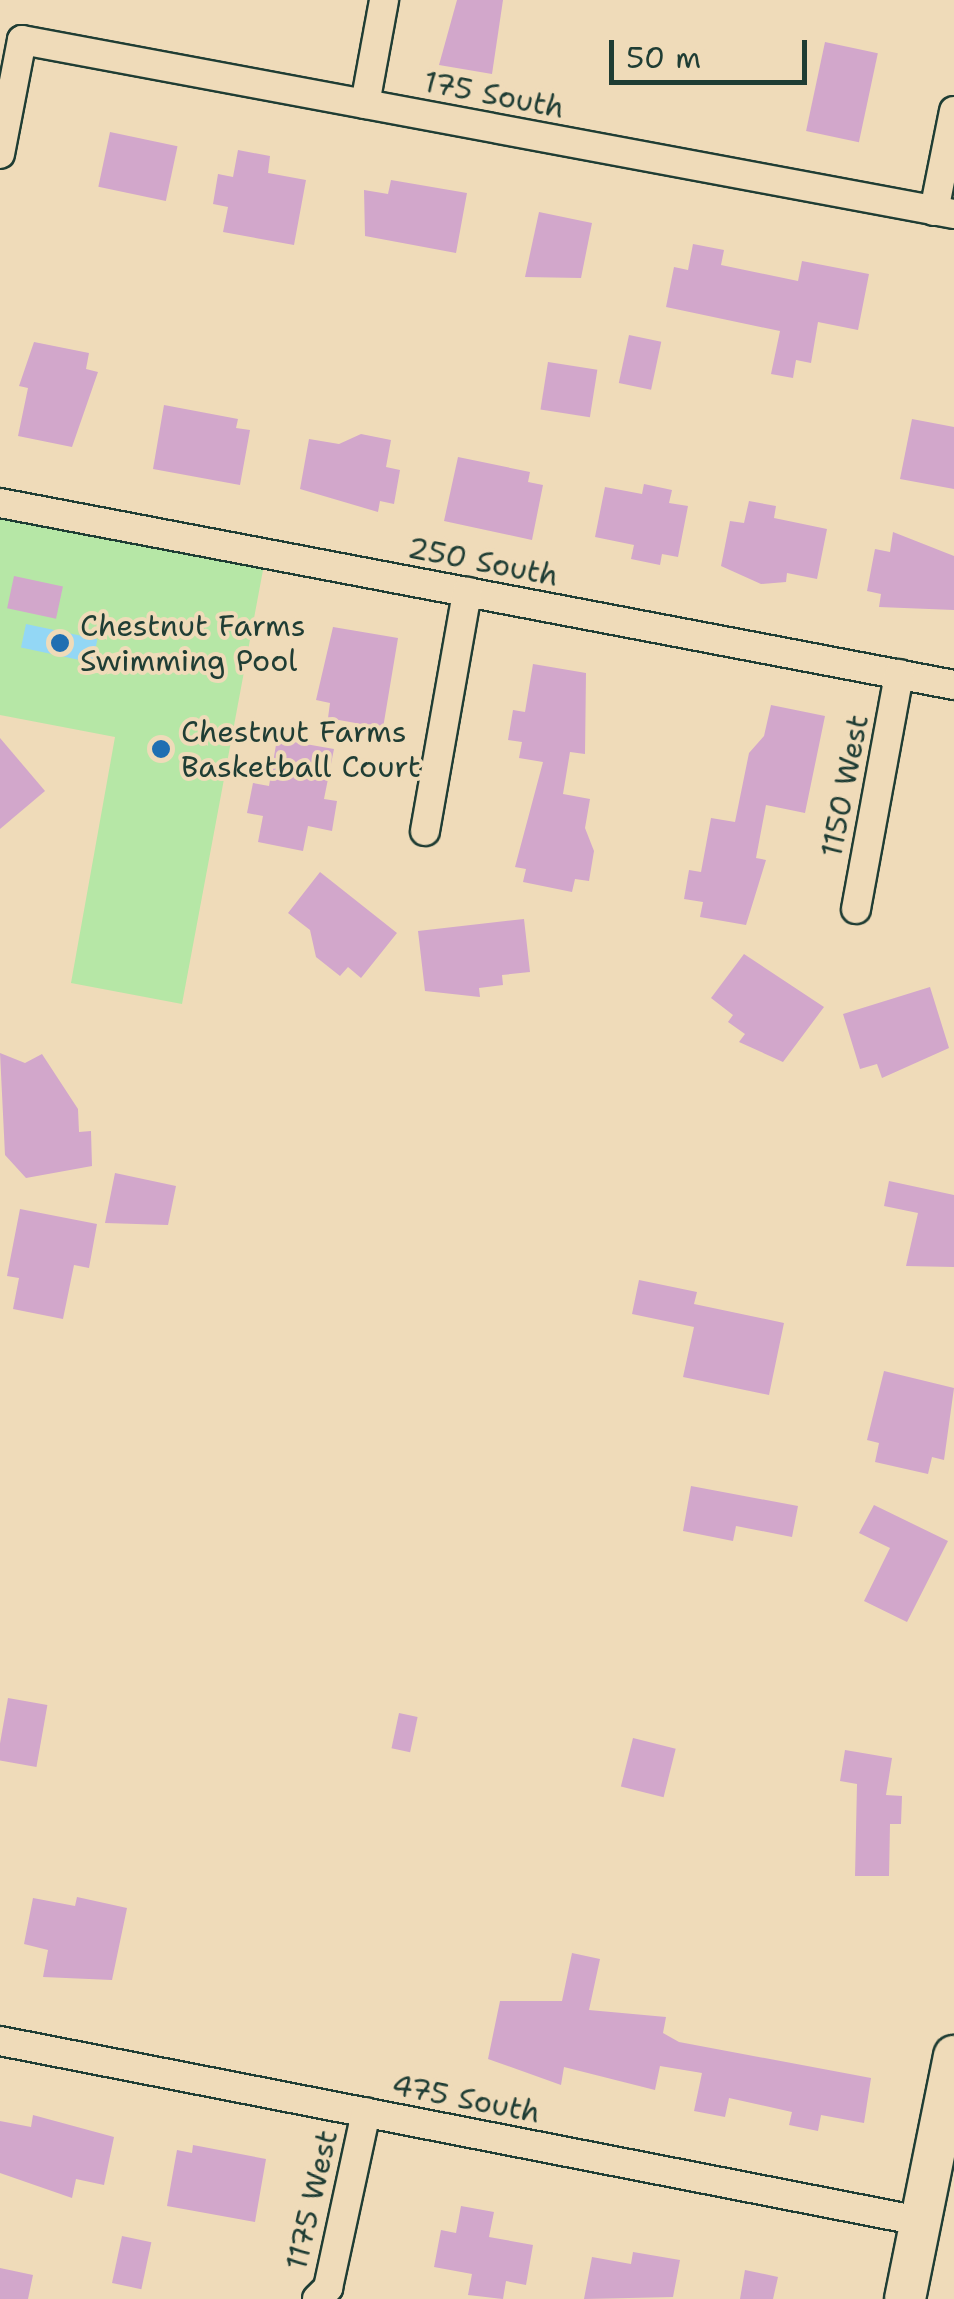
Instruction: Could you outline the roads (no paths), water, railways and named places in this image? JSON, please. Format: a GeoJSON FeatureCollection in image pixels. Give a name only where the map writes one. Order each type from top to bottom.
{"type":"FeatureCollection","features":[{"type":"Feature","properties":{"kind":"street"},"geometry":{"type":"LineString","coordinates":[[365,104],[384,0]]}},
{"type":"Feature","properties":{"kind":"street","name":"175 South"},"geometry":{"type":"LineString","coordinates":[[0,154],[22,40],[944,212]]}},
{"type":"Feature","properties":{"kind":"street"},"geometry":{"type":"LineString","coordinates":[[944,212],[954,111]]}},
{"type":"Feature","properties":{"kind":"street","name":"250 South"},"geometry":{"type":"LineString","coordinates":[[0,503],[954,685]]}},
{"type":"Feature","properties":{"kind":"street"},"geometry":{"type":"LineString","coordinates":[[426,830],[467,592]]}},
{"type":"Feature","properties":{"kind":"street","name":"1150 West"},"geometry":{"type":"LineString","coordinates":[[856,909],[899,674]]}},
{"type":"Feature","properties":{"kind":"street","name":"475 South"},"geometry":{"type":"LineString","coordinates":[[0,2040],[920,2222]]}},
{"type":"Feature","properties":{"kind":"street"},"geometry":{"type":"LineString","coordinates":[[905,2299],[954,2056]]}},
{"type":"Feature","properties":{"kind":"street","name":"1175 West"},"geometry":{"type":"LineString","coordinates":[[317,2299],[328,2288],[366,2112]]}},
{"type":"Feature","properties":{"kind":"water","name":"Chestnut Farms Swimming Pool"},"geometry":{"type":"Polygon","coordinates":[[[26,624],[97,639],[92,663],[21,647],[26,624]]]}},
{"type":"Feature","properties":{"kind":"place","name":"Chestnut Farms Swimming Pool"},"geometry":{"type":"Point","coordinates":[60,643]}},
{"type":"Feature","properties":{"kind":"place","name":"Chestnut Farms Basketball Court"},"geometry":{"type":"Point","coordinates":[161,749]}}]}
